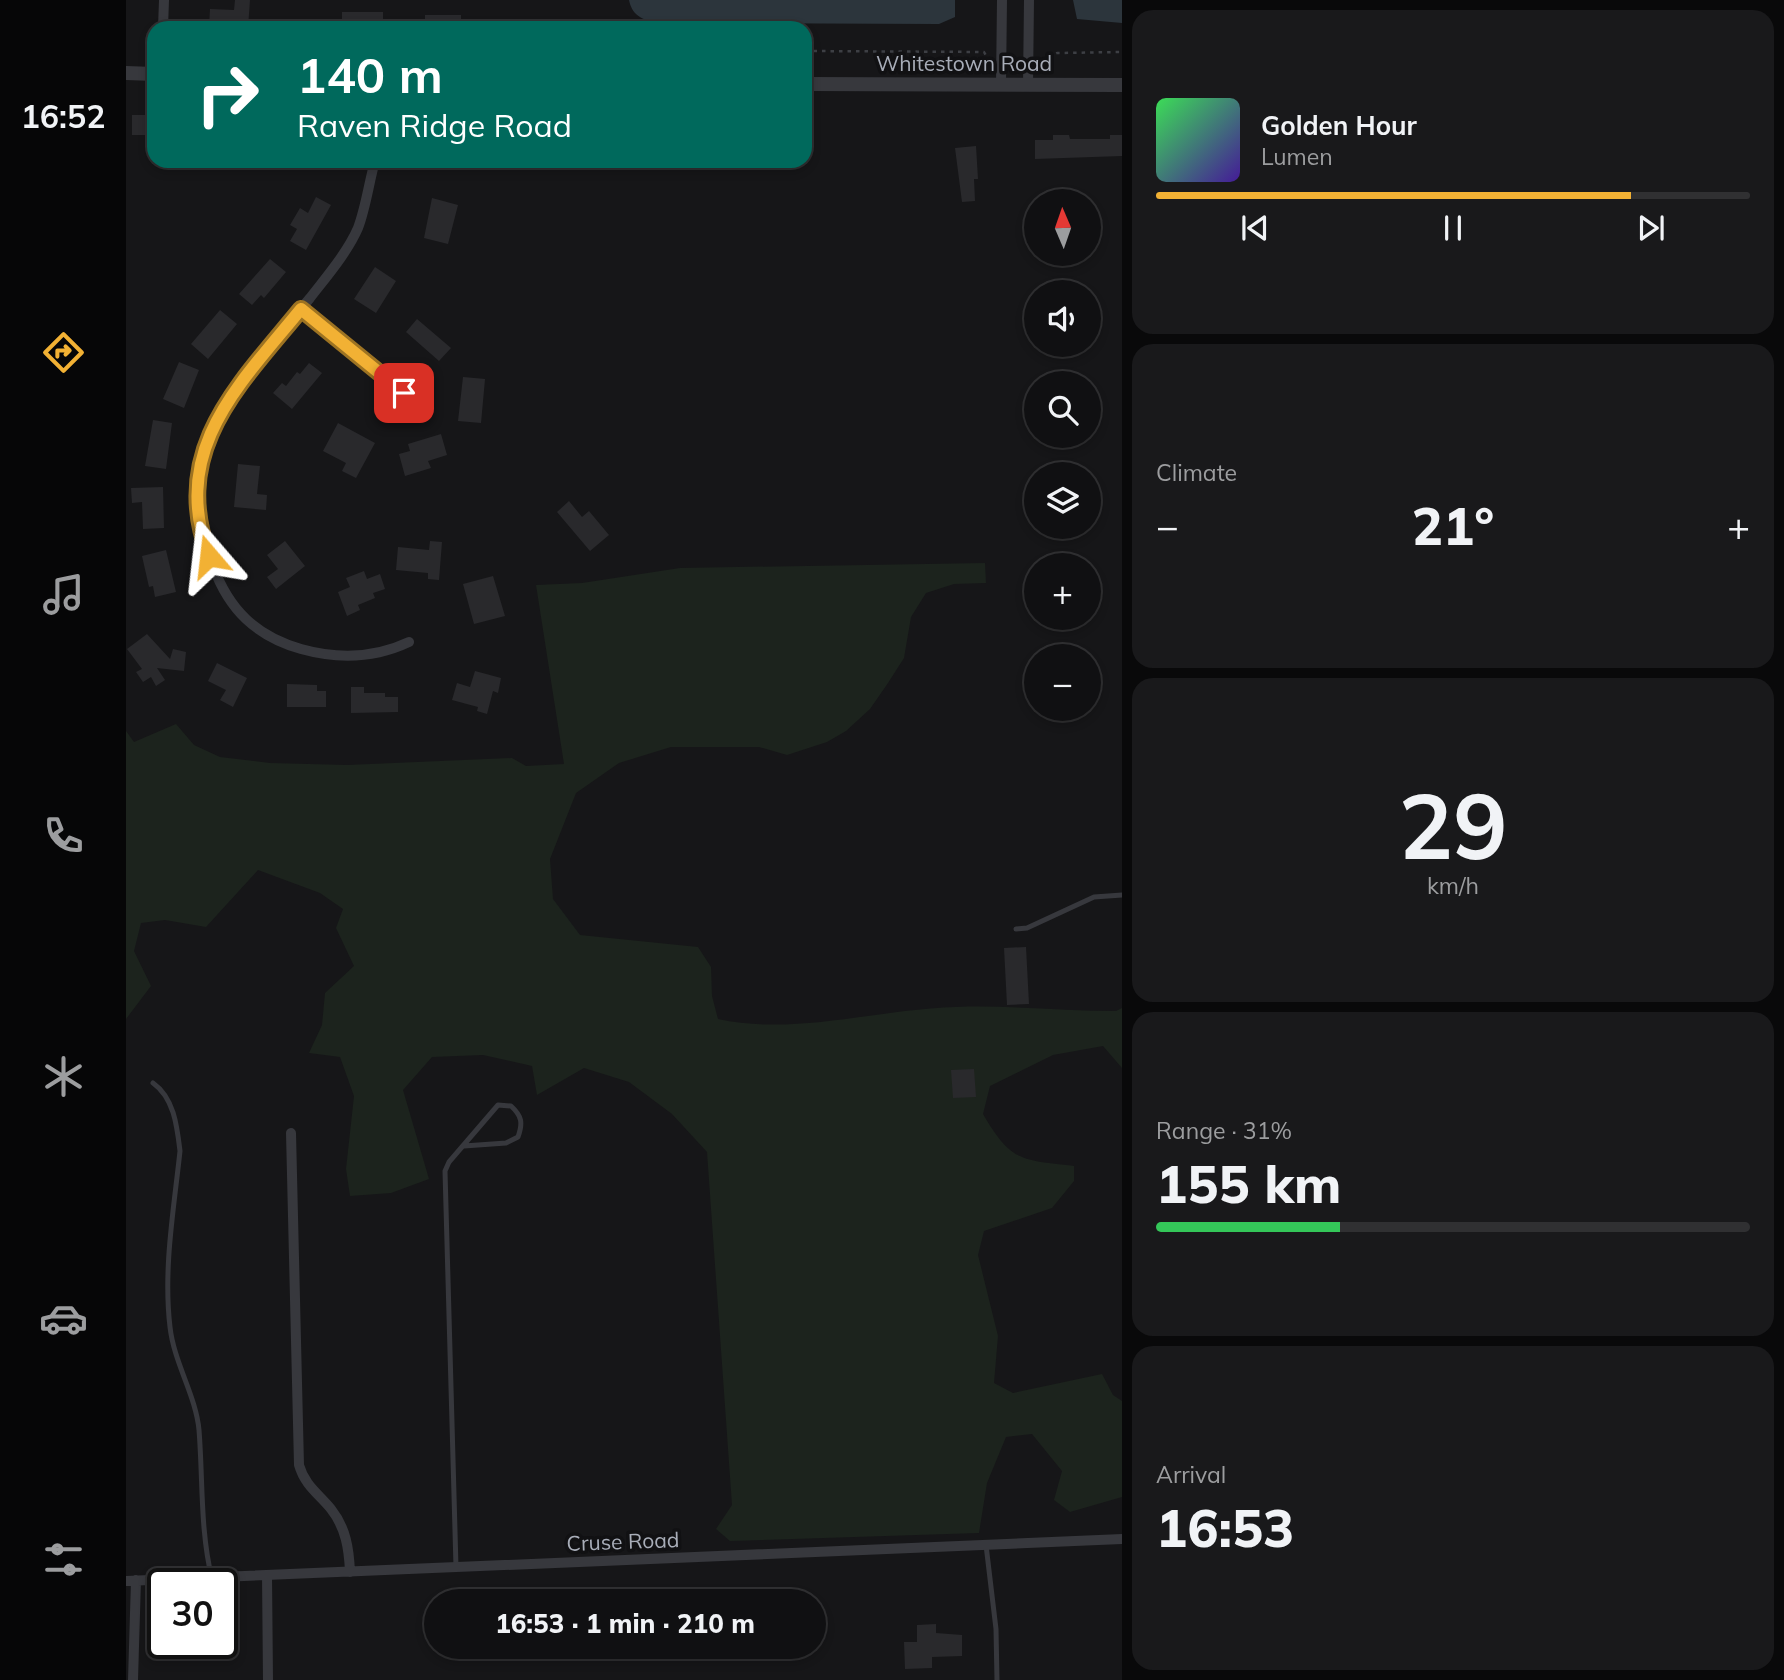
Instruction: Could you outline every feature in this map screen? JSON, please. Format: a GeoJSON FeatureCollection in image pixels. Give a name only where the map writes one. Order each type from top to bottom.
{"type":"FeatureCollection","features":[{"type":"Feature","properties":{"kind":"street"},"geometry":{"type":"LineString","coordinates":[[163,21],[164,0]]}},
{"type":"Feature","properties":{"kind":"street"},"geometry":{"type":"LineString","coordinates":[[1001,85],[1002,0]]}},
{"type":"Feature","properties":{"kind":"street"},"geometry":{"type":"LineString","coordinates":[[1028,85],[1029,0]]}},
{"type":"Feature","properties":{"kind":"street"},"geometry":{"type":"LineString","coordinates":[[126,73],[147,74]]}},
{"type":"Feature","properties":{"kind":"street","name":"Whitestown Road"},"geometry":{"type":"LineString","coordinates":[[812,84],[1122,85]]}},
{"type":"Feature","properties":{"kind":"street"},"geometry":{"type":"LineString","coordinates":[[373,168],[358,227],[333,270],[225,405],[202,448],[198,482],[200,530],[222,592],[248,624],[277,642],[321,653],[359,656],[387,652],[409,642]]}},
{"type":"Feature","properties":{"kind":"street"},"geometry":{"type":"LineString","coordinates":[[301,309],[404,393]]}},
{"type":"Feature","properties":{"kind":"street"},"geometry":{"type":"LineString","coordinates":[[291,1133],[299,1465],[303,1478],[341,1525],[347,1539],[351,1572]]}},
{"type":"Feature","properties":{"kind":"street","name":"Cruse Road"},"geometry":{"type":"LineString","coordinates":[[238,1577],[1122,1539]]}},
{"type":"Feature","properties":{"kind":"street"},"geometry":{"type":"LineString","coordinates":[[267,1575],[268,1680]]}},
{"type":"Feature","properties":{"kind":"street"},"geometry":{"type":"LineString","coordinates":[[131,1581],[133,1680]]}},
{"type":"Feature","properties":{"kind":"lane"},"geometry":{"type":"LineString","coordinates":[[1016,929],[1027,928],[1091,898],[1122,895]]}},
{"type":"Feature","properties":{"kind":"lane"},"geometry":{"type":"LineString","coordinates":[[153,1083],[165,1091],[178,1132],[180,1151],[168,1292],[170,1327],[177,1363],[199,1427],[205,1551],[209,1568]]}},
{"type":"Feature","properties":{"kind":"lane"},"geometry":{"type":"LineString","coordinates":[[456,1567],[444,1184],[449,1162],[498,1105],[511,1106],[520,1115],[522,1125],[518,1137],[506,1143],[464,1146]]}},
{"type":"Feature","properties":{"kind":"lane"},"geometry":{"type":"LineString","coordinates":[[986,1545],[996,1629],[997,1680]]}},
{"type":"Feature","properties":{"kind":"path"},"geometry":{"type":"LineString","coordinates":[[812,51],[984,52],[988,61],[1002,61]]}},
{"type":"Feature","properties":{"kind":"path"},"geometry":{"type":"LineString","coordinates":[[1029,61],[1043,61],[1057,53],[1122,52]]}},
{"type":"Feature","properties":{"kind":"shaded area"},"geometry":{"type":"Polygon","coordinates":[[[629,0],[955,0],[955,17],[939,24],[651,21],[641,18],[629,0]]]}},
{"type":"Feature","properties":{"kind":"shaded area"},"geometry":{"type":"Polygon","coordinates":[[[1073,0],[1122,0],[1122,23],[1077,19],[1073,0]]]}},
{"type":"Feature","properties":{"kind":"shaded area"},"geometry":{"type":"Polygon","coordinates":[[[985,563],[986,583],[954,584],[926,593],[911,617],[904,658],[888,683],[870,709],[846,731],[827,742],[787,755],[759,747],[671,747],[619,763],[576,793],[550,859],[553,899],[580,935],[698,947],[711,967],[712,996],[718,1019],[777,1025],[956,1007],[1116,1011],[1122,1008],[1122,1068],[1103,1046],[1053,1055],[990,1086],[983,1114],[1002,1142],[1019,1156],[1029,1160],[1074,1166],[1074,1181],[1052,1208],[984,1231],[978,1255],[998,1336],[994,1383],[1013,1393],[1102,1374],[1113,1395],[1122,1401],[1122,1497],[1070,1512],[1054,1500],[1062,1471],[1032,1434],[1006,1437],[987,1483],[979,1533],[730,1541],[716,1529],[732,1505],[707,1152],[672,1114],[629,1082],[584,1068],[537,1095],[532,1066],[483,1055],[432,1057],[403,1090],[429,1179],[391,1193],[350,1196],[346,1169],[354,1096],[340,1057],[309,1053],[322,1025],[325,993],[354,966],[336,928],[343,909],[320,893],[258,870],[206,927],[165,920],[141,923],[134,951],[151,986],[126,1019],[126,731],[134,742],[176,724],[194,745],[220,757],[270,763],[347,765],[512,758],[526,766],[564,764],[536,585],[582,583],[680,568],[985,563]]]}},
{"type":"Feature","properties":{"kind":"building"},"geometry":{"type":"Polygon","coordinates":[[[235,0],[250,0],[248,21],[209,21],[210,9],[234,10],[235,0]]]}},
{"type":"Feature","properties":{"kind":"building"},"geometry":{"type":"Polygon","coordinates":[[[342,12],[383,12],[383,21],[342,21],[342,12]]]}},
{"type":"Feature","properties":{"kind":"building"},"geometry":{"type":"Polygon","coordinates":[[[425,15],[461,15],[461,21],[425,21],[425,15]]]}},
{"type":"Feature","properties":{"kind":"building"},"geometry":{"type":"Polygon","coordinates":[[[132,115],[147,115],[147,135],[132,135],[132,115]]]}},
{"type":"Feature","properties":{"kind":"building"},"geometry":{"type":"Polygon","coordinates":[[[1053,135],[1069,135],[1070,139],[1110,139],[1110,135],[1122,135],[1122,156],[1035,159],[1035,140],[1053,140],[1053,135]]]}},
{"type":"Feature","properties":{"kind":"building"},"geometry":{"type":"Polygon","coordinates":[[[976,146],[978,179],[974,179],[975,201],[962,202],[955,148],[976,146]]]}},
{"type":"Feature","properties":{"kind":"building"},"geometry":{"type":"Polygon","coordinates":[[[316,197],[331,205],[306,250],[290,241],[297,229],[290,225],[300,208],[308,213],[316,197]]]}},
{"type":"Feature","properties":{"kind":"building"},"geometry":{"type":"Polygon","coordinates":[[[432,198],[458,205],[448,244],[424,238],[432,198]]]}},
{"type":"Feature","properties":{"kind":"building"},"geometry":{"type":"Polygon","coordinates":[[[270,259],[286,272],[264,298],[261,295],[252,305],[239,294],[270,259]]]}},
{"type":"Feature","properties":{"kind":"building"},"geometry":{"type":"Polygon","coordinates":[[[375,267],[396,281],[376,313],[354,299],[375,267]]]}},
{"type":"Feature","properties":{"kind":"building"},"geometry":{"type":"Polygon","coordinates":[[[220,310],[237,324],[208,359],[191,344],[220,310]]]}},
{"type":"Feature","properties":{"kind":"building"},"geometry":{"type":"Polygon","coordinates":[[[417,319],[451,348],[439,361],[406,332],[417,319]]]}},
{"type":"Feature","properties":{"kind":"building"},"geometry":{"type":"Polygon","coordinates":[[[179,362],[199,370],[184,408],[163,399],[179,362]]]}},
{"type":"Feature","properties":{"kind":"building"},"geometry":{"type":"Polygon","coordinates":[[[309,363],[322,373],[292,409],[273,393],[282,383],[286,386],[297,372],[300,374],[309,363]]]}},
{"type":"Feature","properties":{"kind":"building"},"geometry":{"type":"Polygon","coordinates":[[[463,377],[485,379],[481,423],[458,421],[463,377]]]}},
{"type":"Feature","properties":{"kind":"building"},"geometry":{"type":"Polygon","coordinates":[[[153,420],[172,423],[166,469],[145,466],[153,420]]]}},
{"type":"Feature","properties":{"kind":"building"},"geometry":{"type":"Polygon","coordinates":[[[338,423],[375,443],[356,478],[342,471],[346,463],[323,451],[338,423]]]}},
{"type":"Feature","properties":{"kind":"building"},"geometry":{"type":"Polygon","coordinates":[[[441,434],[447,455],[428,461],[431,468],[405,476],[399,454],[410,451],[408,444],[441,434]]]}},
{"type":"Feature","properties":{"kind":"building"},"geometry":{"type":"Polygon","coordinates":[[[238,464],[260,466],[257,494],[267,495],[266,510],[234,507],[238,464]]]}},
{"type":"Feature","properties":{"kind":"building"},"geometry":{"type":"Polygon","coordinates":[[[163,487],[164,528],[143,529],[142,502],[132,503],[131,488],[163,487]]]}},
{"type":"Feature","properties":{"kind":"building"},"geometry":{"type":"Polygon","coordinates":[[[569,501],[582,517],[589,511],[609,535],[590,551],[557,512],[569,501]]]}},
{"type":"Feature","properties":{"kind":"building"},"geometry":{"type":"Polygon","coordinates":[[[285,541],[305,566],[276,589],[267,577],[278,569],[267,555],[285,541]]]}},
{"type":"Feature","properties":{"kind":"building"},"geometry":{"type":"Polygon","coordinates":[[[430,541],[442,542],[439,580],[428,579],[428,573],[396,570],[398,547],[429,550],[430,541]]]}},
{"type":"Feature","properties":{"kind":"building"},"geometry":{"type":"Polygon","coordinates":[[[166,550],[176,592],[155,597],[153,586],[149,587],[142,556],[166,550]]]}},
{"type":"Feature","properties":{"kind":"building"},"geometry":{"type":"Polygon","coordinates":[[[364,571],[367,579],[380,574],[385,589],[373,593],[375,598],[358,605],[360,610],[347,616],[338,592],[350,587],[346,578],[364,571]]]}},
{"type":"Feature","properties":{"kind":"building"},"geometry":{"type":"Polygon","coordinates":[[[493,576],[505,616],[474,624],[463,584],[493,576]]]}},
{"type":"Feature","properties":{"kind":"building"},"geometry":{"type":"Polygon","coordinates":[[[147,634],[170,659],[173,649],[186,652],[184,671],[157,668],[165,680],[156,686],[151,677],[143,682],[136,672],[142,669],[127,649],[147,634]]]}},
{"type":"Feature","properties":{"kind":"building"},"geometry":{"type":"Polygon","coordinates":[[[217,663],[247,678],[233,707],[220,700],[226,690],[208,681],[217,663]]]}},
{"type":"Feature","properties":{"kind":"building"},"geometry":{"type":"Polygon","coordinates":[[[475,671],[501,678],[498,693],[493,691],[487,714],[477,711],[478,707],[452,700],[457,683],[470,687],[475,671]]]}},
{"type":"Feature","properties":{"kind":"building"},"geometry":{"type":"Polygon","coordinates":[[[287,684],[317,685],[317,691],[326,691],[326,707],[287,707],[287,684]]]}},
{"type":"Feature","properties":{"kind":"building"},"geometry":{"type":"Polygon","coordinates":[[[351,687],[364,687],[364,693],[385,693],[385,697],[398,697],[398,712],[351,713],[351,687]]]}},
{"type":"Feature","properties":{"kind":"building"},"geometry":{"type":"Polygon","coordinates":[[[1026,947],[1029,1004],[1007,1005],[1004,948],[1026,947]]]}},
{"type":"Feature","properties":{"kind":"building"},"geometry":{"type":"Polygon","coordinates":[[[974,1069],[976,1097],[953,1098],[951,1070],[974,1069]]]}},
{"type":"Feature","properties":{"kind":"building"},"geometry":{"type":"Polygon","coordinates":[[[936,1624],[936,1633],[962,1635],[962,1656],[932,1657],[932,1668],[905,1669],[904,1642],[917,1642],[917,1625],[936,1624]]]}},
{"type":"Feature","properties":{"kind":"route"},"geometry":{"type":"LineString","coordinates":[[209,556],[200,530],[198,512],[202,448],[225,405],[301,309],[404,393]]}}]}
